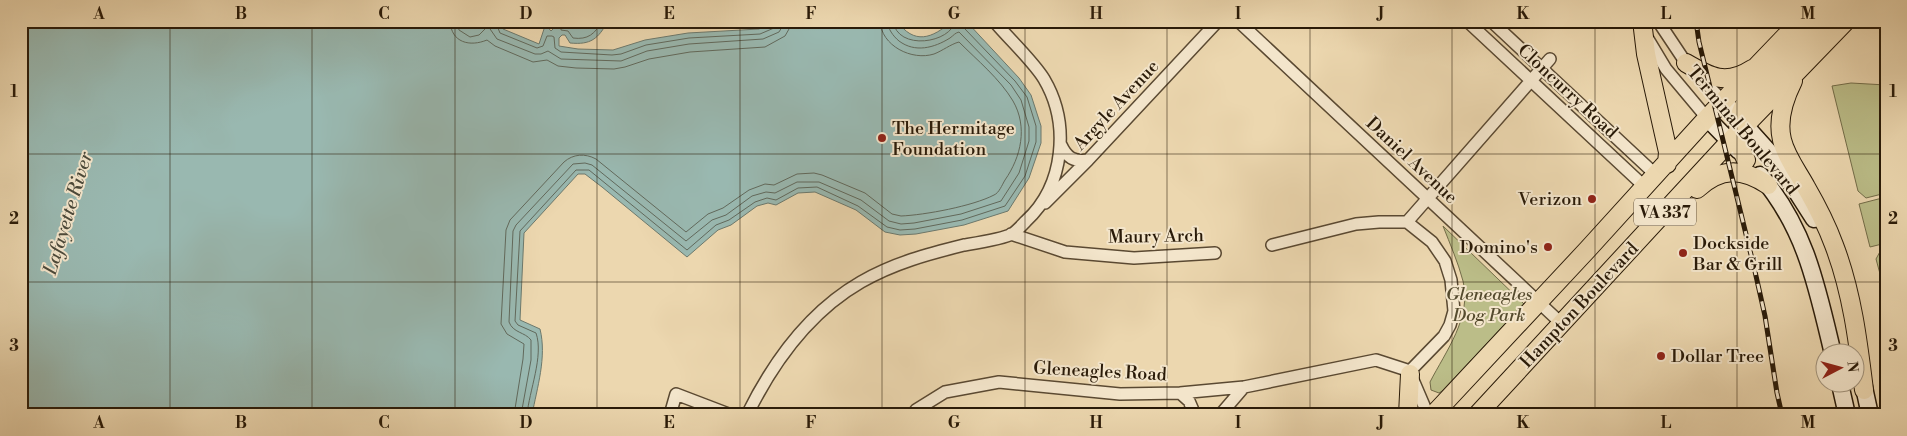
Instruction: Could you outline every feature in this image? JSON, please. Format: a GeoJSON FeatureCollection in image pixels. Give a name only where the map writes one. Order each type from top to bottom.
{"type":"FeatureCollection","features":[{"type":"Feature","properties":{"kind":"main road","name":"Hampton Boulevard"},"geometry":{"type":"LineString","coordinates":[[1433,415],[1707,118],[1800,21]]}},
{"type":"Feature","properties":{"kind":"main road"},"geometry":{"type":"LineString","coordinates":[[1746,160],[1740,148],[1738,130],[1742,108],[1746,101],[1821,21]]}},
{"type":"Feature","properties":{"kind":"main road","name":"Hampton Boulevard"},"geometry":{"type":"LineString","coordinates":[[1477,415],[1738,130],[1797,73],[1846,21]]}},
{"type":"Feature","properties":{"kind":"main road"},"geometry":{"type":"LineString","coordinates":[[1647,24],[1646,54],[1667,148],[1656,175]]}},
{"type":"Feature","properties":{"kind":"main road"},"geometry":{"type":"LineString","coordinates":[[1686,63],[1706,75],[1729,79],[1742,75],[1760,63]]}},
{"type":"Feature","properties":{"kind":"main road"},"geometry":{"type":"LineString","coordinates":[[1797,73],[1783,107],[1782,140],[1788,155],[1822,218],[1843,271],[1855,318],[1858,344]]}},
{"type":"Feature","properties":{"kind":"main road","name":"Terminal Boulevard"},"geometry":{"type":"LineString","coordinates":[[1724,102],[1738,130]]}},
{"type":"Feature","properties":{"kind":"main road","name":"Terminal Boulevard"},"geometry":{"type":"LineString","coordinates":[[1707,118],[1738,130],[1777,161],[1808,208],[1820,232],[1835,271],[1853,344]]}},
{"type":"Feature","properties":{"kind":"main road","name":"Terminal Boulevard"},"geometry":{"type":"LineString","coordinates":[[1746,160],[1768,185],[1794,226],[1805,249],[1831,344]]}},
{"type":"Feature","properties":{"kind":"main road"},"geometry":{"type":"LineString","coordinates":[[1600,282],[1622,269],[1697,189],[1712,177],[1728,172],[1744,173],[1754,176],[1768,185]]}},
{"type":"Feature","properties":{"kind":"main road"},"geometry":{"type":"LineString","coordinates":[[1408,415],[1410,373]]}},
{"type":"Feature","properties":{"kind":"main road","name":"Terminal Boulevard"},"geometry":{"type":"LineString","coordinates":[[1864,390],[1870,415]]}},
{"type":"Feature","properties":{"kind":"main road"},"geometry":{"type":"LineString","coordinates":[[1842,394],[1847,415]]}},
{"type":"Feature","properties":{"kind":"street"},"geometry":{"type":"LineString","coordinates":[[994,21],[1042,76],[1057,110],[1061,145],[1057,167],[1051,185],[1036,211]]}},
{"type":"Feature","properties":{"kind":"street","name":"Argyle Avenue"},"geometry":{"type":"LineString","coordinates":[[1011,234],[1088,160],[1218,21]]}},
{"type":"Feature","properties":{"kind":"street","name":"Daniel Avenue"},"geometry":{"type":"LineString","coordinates":[[1238,21],[1562,324]]}},
{"type":"Feature","properties":{"kind":"street","name":"Cloncurry Road"},"geometry":{"type":"LineString","coordinates":[[1467,21],[1530,80],[1656,175]]}},
{"type":"Feature","properties":{"kind":"street","name":"Cloncurry Road"},"geometry":{"type":"LineString","coordinates":[[1491,21],[1656,175]]}},
{"type":"Feature","properties":{"kind":"street","name":"Terminal Boulevard"},"geometry":{"type":"LineString","coordinates":[[1647,24],[1724,102]]}},
{"type":"Feature","properties":{"kind":"street","name":"Terminal Boulevard"},"geometry":{"type":"LineString","coordinates":[[1647,24],[1651,46],[1666,69],[1707,118]]}},
{"type":"Feature","properties":{"kind":"street"},"geometry":{"type":"LineString","coordinates":[[1407,222],[1550,59]]}},
{"type":"Feature","properties":{"kind":"street"},"geometry":{"type":"LineString","coordinates":[[1061,145],[1066,156],[1077,162],[1088,160]]}},
{"type":"Feature","properties":{"kind":"street"},"geometry":{"type":"LineString","coordinates":[[1272,245],[1356,224],[1407,222],[1432,242],[1445,262],[1451,280],[1454,311],[1444,336],[1410,373],[1428,415]]}},
{"type":"Feature","properties":{"kind":"street"},"geometry":{"type":"LineString","coordinates":[[747,415],[766,379],[788,346],[802,330],[836,299],[861,282],[909,259],[1011,234]]}},
{"type":"Feature","properties":{"kind":"street","name":"Maury Arch"},"geometry":{"type":"LineString","coordinates":[[1011,234],[1065,252],[1134,258],[1215,253]]}},
{"type":"Feature","properties":{"kind":"street","name":"Gleneagles Road"},"geometry":{"type":"LineString","coordinates":[[912,415],[916,410],[945,392],[999,382],[1120,394],[1180,393],[1244,387],[1376,360],[1410,373]]}},
{"type":"Feature","properties":{"kind":"street"},"geometry":{"type":"LineString","coordinates":[[1220,415],[1244,387]]}},
{"type":"Feature","properties":{"kind":"street"},"geometry":{"type":"LineString","coordinates":[[1180,393],[1188,402],[1195,415]]}},
{"type":"Feature","properties":{"kind":"street"},"geometry":{"type":"LineString","coordinates":[[670,415],[676,394],[731,415]]}},
{"type":"Feature","properties":{"kind":"green space"},"geometry":{"type":"Polygon","coordinates":[[[1851,83],[1886,85],[1886,193],[1866,198],[1858,191],[1832,86],[1851,83]]]}},
{"type":"Feature","properties":{"kind":"green space"},"geometry":{"type":"Polygon","coordinates":[[[1886,197],[1886,243],[1870,247],[1859,204],[1886,197]]]}},
{"type":"Feature","properties":{"kind":"green space","name":"Gleneagles Dog Park"},"geometry":{"type":"Polygon","coordinates":[[[1443,226],[1524,304],[1439,393],[1431,390],[1430,382],[1450,346],[1461,321],[1465,294],[1461,274],[1443,226]]]}},
{"type":"Feature","properties":{"kind":"green space"},"geometry":{"type":"Polygon","coordinates":[[[1886,247],[1886,296],[1876,259],[1882,248],[1886,247]]]}},
{"type":"Feature","properties":{"kind":"water","name":"Lafayette River"},"geometry":{"type":"Polygon","coordinates":[[[21,21],[465,21],[474,26],[476,21],[499,21],[503,29],[539,44],[544,29],[541,22],[551,31],[556,21],[608,21],[593,40],[583,43],[570,43],[565,35],[562,35],[559,38],[559,46],[578,49],[613,50],[645,40],[688,33],[759,29],[774,21],[897,21],[910,34],[923,37],[937,32],[952,21],[966,21],[1019,78],[1031,95],[1041,126],[1041,143],[1029,178],[1008,211],[964,225],[900,235],[885,232],[856,210],[815,192],[798,193],[776,205],[768,203],[757,206],[731,225],[718,230],[687,257],[585,174],[578,174],[524,233],[520,320],[540,329],[542,340],[542,361],[532,415],[21,415],[21,21]]]}},
{"type":"Feature","properties":{"kind":"railway"},"geometry":{"type":"LineString","coordinates":[[1696,21],[1699,42],[1765,316],[1782,415]]}},
{"type":"Feature","properties":{"kind":"place","name":"The Hermitage Foundation"},"geometry":{"type":"Point","coordinates":[882,138]}},
{"type":"Feature","properties":{"kind":"place","name":"Verizon"},"geometry":{"type":"Point","coordinates":[1592,199]}},
{"type":"Feature","properties":{"kind":"place","name":"Domino's"},"geometry":{"type":"Point","coordinates":[1548,247]}},
{"type":"Feature","properties":{"kind":"place","name":"Dockside Bar & Grill"},"geometry":{"type":"Point","coordinates":[1683,253]}},
{"type":"Feature","properties":{"kind":"place","name":"Dollar Tree"},"geometry":{"type":"Point","coordinates":[1661,356]}}]}
